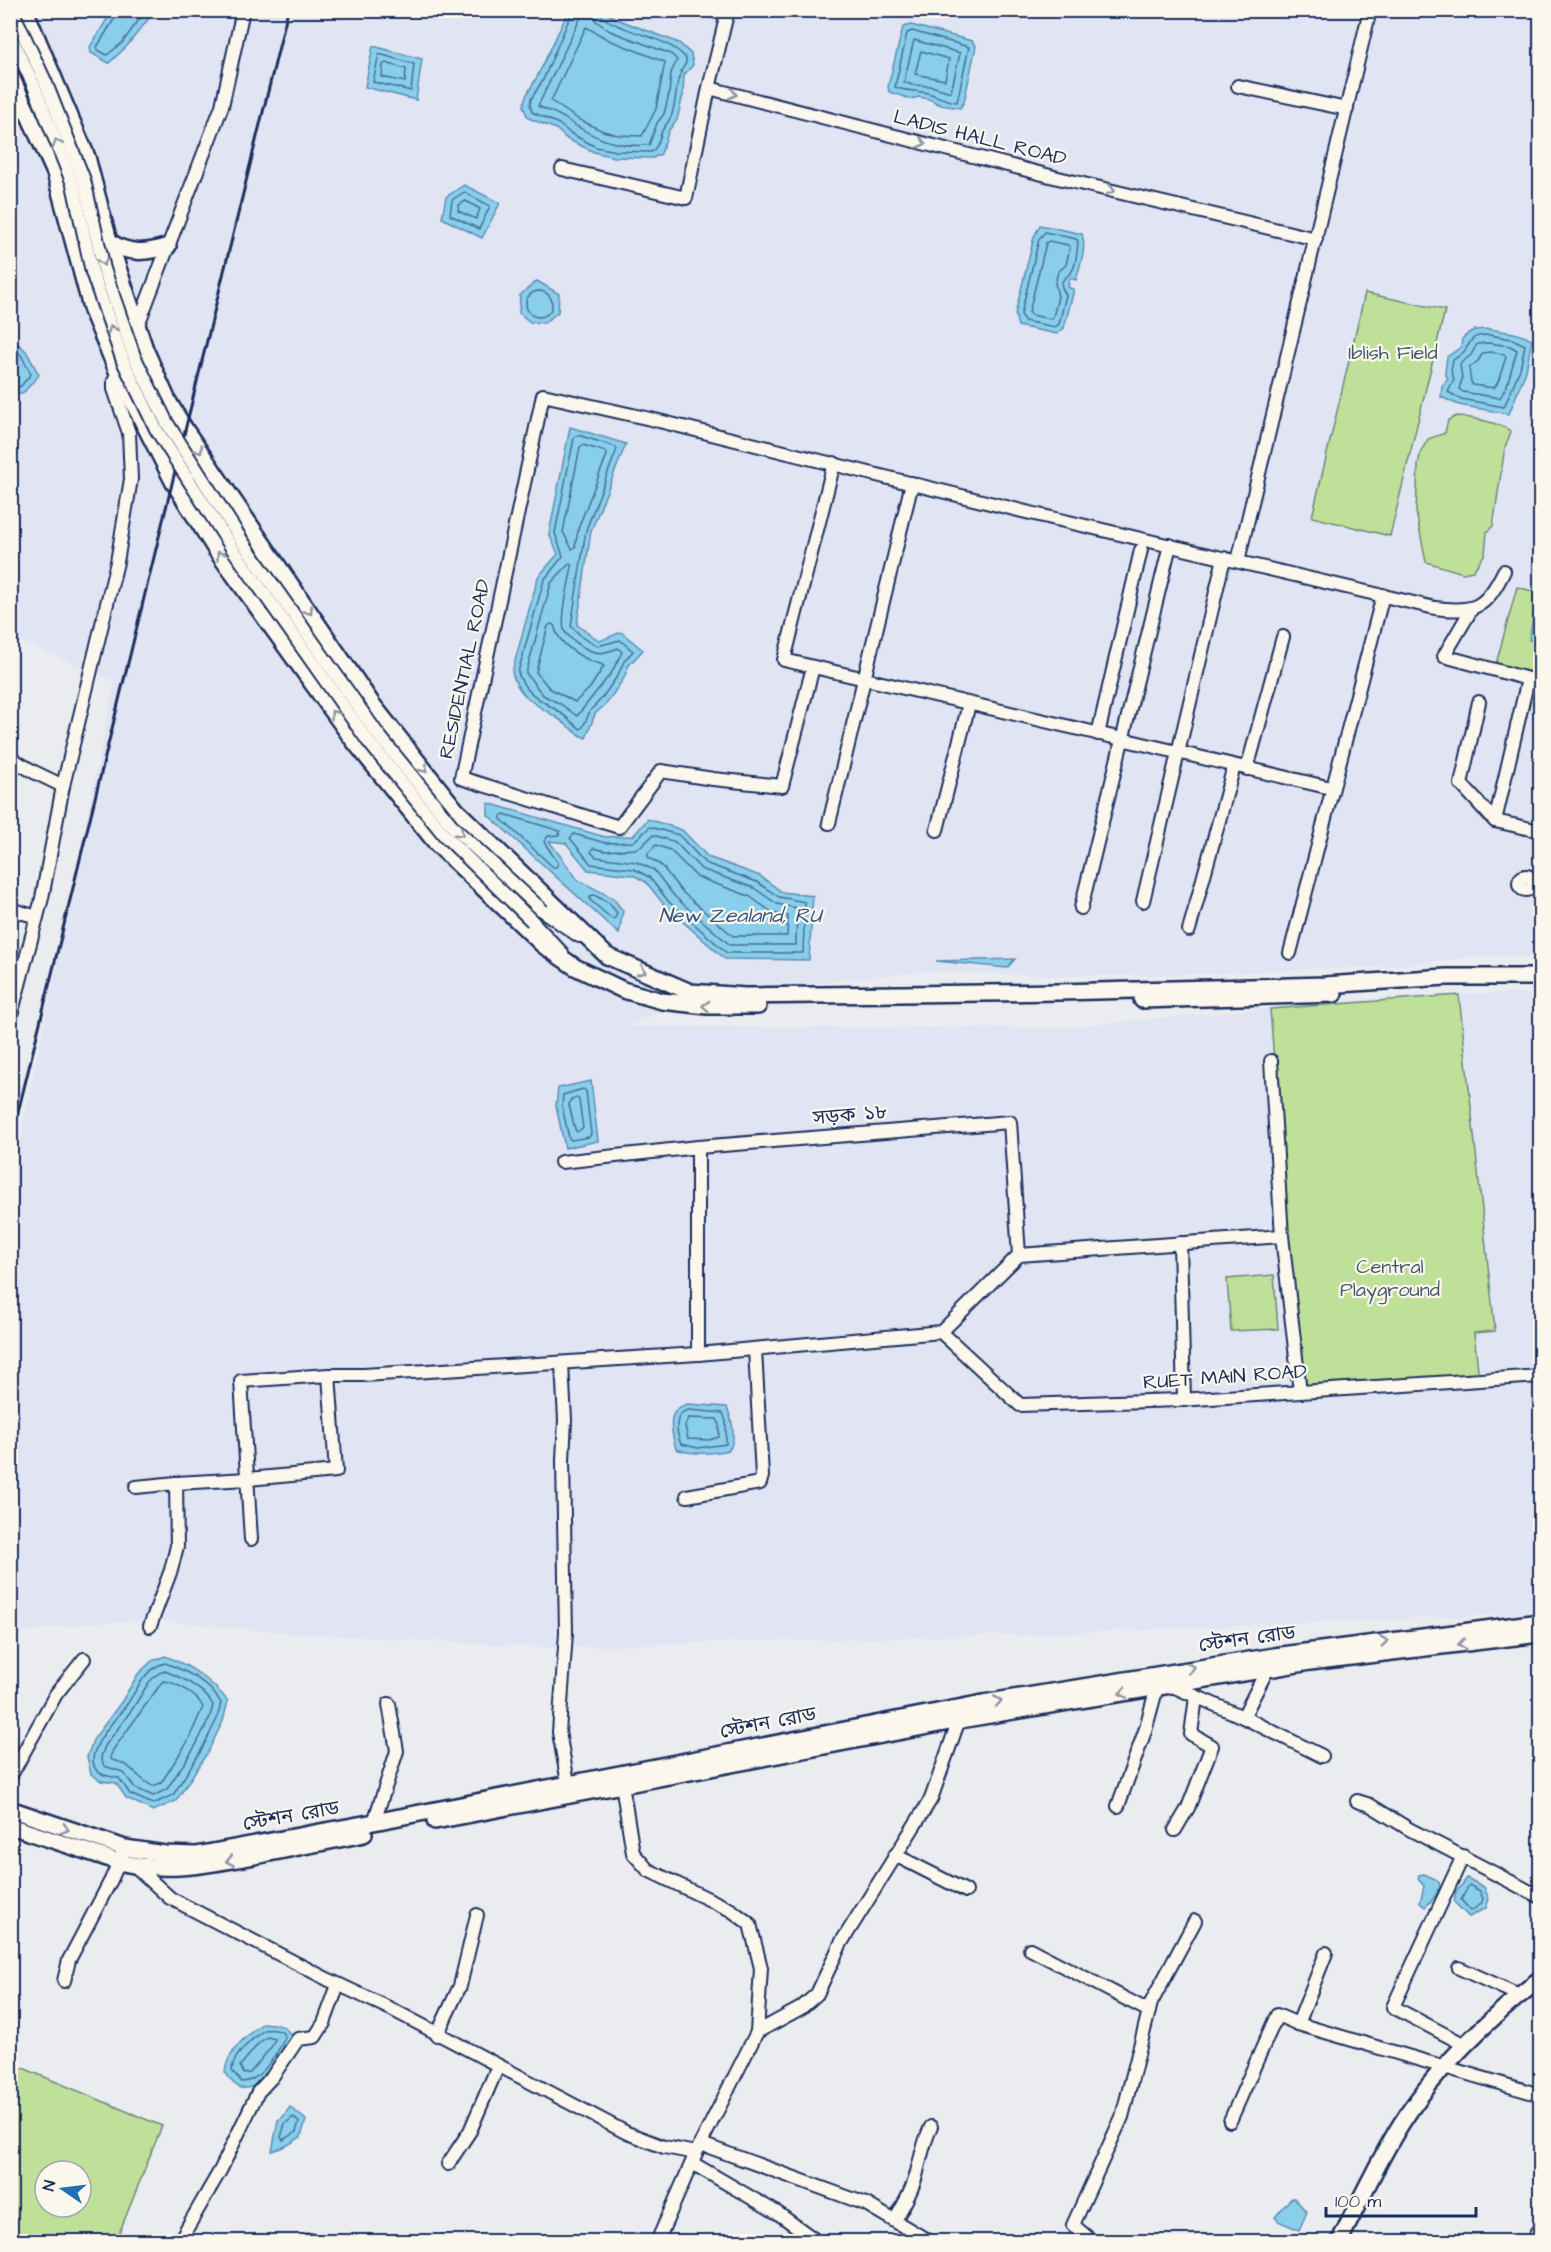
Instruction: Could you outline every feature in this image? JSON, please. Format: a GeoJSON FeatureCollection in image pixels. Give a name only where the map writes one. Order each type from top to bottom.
{"type":"FeatureCollection","features":[{"type":"Feature","properties":{"kind":"main road"},"geometry":{"type":"LineString","coordinates":[[25,10],[87,157],[109,241],[137,327],[168,401],[186,431],[372,704],[456,810],[607,956],[690,993],[746,996],[1059,992],[1326,985],[1446,977],[1540,977]]}},
{"type":"Feature","properties":{"kind":"main road"},"geometry":{"type":"LineString","coordinates":[[10,74],[54,173],[92,311],[118,373],[174,483],[216,550],[354,741],[436,844],[543,945],[575,967],[622,990],[642,996],[662,1001],[707,1006],[1299,997],[1446,986],[1540,987]]}},
{"type":"Feature","properties":{"kind":"main road"},"geometry":{"type":"LineString","coordinates":[[109,241],[117,247],[130,251],[150,252],[168,246]]}},
{"type":"Feature","properties":{"kind":"main road","name":"স্টেশন রোড"},"geometry":{"type":"LineString","coordinates":[[10,1809],[126,1858],[165,1854],[196,1855],[568,1783],[962,1714],[1274,1656],[1540,1622]]}},
{"type":"Feature","properties":{"kind":"main road","name":"স্টেশন রোড"},"geometry":{"type":"LineString","coordinates":[[10,1826],[126,1858],[199,1867],[962,1714],[1163,1686],[1268,1668],[1540,1634]]}},
{"type":"Feature","properties":{"kind":"main road"},"geometry":{"type":"LineString","coordinates":[[10,1832],[30,1831]]}},
{"type":"Feature","properties":{"kind":"main road"},"geometry":{"type":"LineString","coordinates":[[1339,2241],[1401,2124],[1443,2067],[1501,2010],[1540,1979]]}},
{"type":"Feature","properties":{"kind":"street"},"geometry":{"type":"LineString","coordinates":[[12,10],[45,81],[84,180],[104,269],[134,356],[167,423],[242,541],[377,734],[454,828],[543,910],[607,956]]}},
{"type":"Feature","properties":{"kind":"street"},"geometry":{"type":"LineString","coordinates":[[10,1018],[37,917],[63,786],[117,562],[131,479],[129,433],[114,389],[114,381],[222,106],[243,10]]}},
{"type":"Feature","properties":{"kind":"street"},"geometry":{"type":"LineString","coordinates":[[562,169],[686,198],[727,13],[711,10]]}},
{"type":"Feature","properties":{"kind":"street"},"geometry":{"type":"LineString","coordinates":[[1238,561],[1370,10]]}},
{"type":"Feature","properties":{"kind":"street"},"geometry":{"type":"LineString","coordinates":[[10,35],[34,86],[73,184],[93,272],[123,361],[156,429],[232,548],[368,741],[445,836],[532,921],[575,967]]}},
{"type":"Feature","properties":{"kind":"street"},"geometry":{"type":"LineString","coordinates":[[1238,86],[1347,109]]}},
{"type":"Feature","properties":{"kind":"street","name":"LADIS HALL ROAD"},"geometry":{"type":"LineString","coordinates":[[709,88],[1058,178],[1316,238]]}},
{"type":"Feature","properties":{"kind":"street","name":"RESIDENTIAL ROAD"},"geometry":{"type":"LineString","coordinates":[[813,667],[782,786],[661,771],[619,826],[461,778],[543,395],[834,463]]}},
{"type":"Feature","properties":{"kind":"street"},"geometry":{"type":"LineString","coordinates":[[1331,788],[784,660],[834,463],[1434,608],[1471,610]]}},
{"type":"Feature","properties":{"kind":"street"},"geometry":{"type":"LineString","coordinates":[[829,823],[912,483]]}},
{"type":"Feature","properties":{"kind":"street"},"geometry":{"type":"LineString","coordinates":[[1081,908],[1170,545]]}},
{"type":"Feature","properties":{"kind":"street"},"geometry":{"type":"LineString","coordinates":[[1098,734],[1141,550]]}},
{"type":"Feature","properties":{"kind":"street"},"geometry":{"type":"LineString","coordinates":[[1143,901],[1224,558]]}},
{"type":"Feature","properties":{"kind":"street"},"geometry":{"type":"LineString","coordinates":[[1504,571],[1496,587],[1485,600],[1471,610],[1444,656],[1540,682]]}},
{"type":"Feature","properties":{"kind":"street"},"geometry":{"type":"LineString","coordinates":[[1290,953],[1331,788],[1383,595]]}},
{"type":"Feature","properties":{"kind":"street"},"geometry":{"type":"LineString","coordinates":[[1188,930],[1283,637]]}},
{"type":"Feature","properties":{"kind":"street"},"geometry":{"type":"LineString","coordinates":[[1495,821],[1527,679]]}},
{"type":"Feature","properties":{"kind":"street"},"geometry":{"type":"LineString","coordinates":[[1479,702],[1461,784],[1495,821],[1540,831]]}},
{"type":"Feature","properties":{"kind":"street"},"geometry":{"type":"LineString","coordinates":[[937,830],[969,704]]}},
{"type":"Feature","properties":{"kind":"street"},"geometry":{"type":"LineString","coordinates":[[10,774],[14,760],[63,786]]}},
{"type":"Feature","properties":{"kind":"street"},"geometry":{"type":"LineString","coordinates":[[10,909],[37,917]]}},
{"type":"Feature","properties":{"kind":"street"},"geometry":{"type":"LineString","coordinates":[[1271,1061],[1282,1236],[1300,1392]]}},
{"type":"Feature","properties":{"kind":"street","name":"সড়ক ১৮"},"geometry":{"type":"LineString","coordinates":[[561,1162],[698,1147],[1010,1122],[1018,1255]]}},
{"type":"Feature","properties":{"kind":"street"},"geometry":{"type":"LineString","coordinates":[[698,1147],[698,1354]]}},
{"type":"Feature","properties":{"kind":"street"},"geometry":{"type":"LineString","coordinates":[[251,1539],[241,1382],[329,1375],[562,1364],[755,1350],[941,1332],[1018,1255],[1282,1236]]}},
{"type":"Feature","properties":{"kind":"street"},"geometry":{"type":"LineString","coordinates":[[1180,1243],[1184,1400]]}},
{"type":"Feature","properties":{"kind":"street","name":"RUET MAIN ROAD"},"geometry":{"type":"LineString","coordinates":[[941,1332],[1020,1405],[1184,1400],[1540,1376]]}},
{"type":"Feature","properties":{"kind":"street"},"geometry":{"type":"LineString","coordinates":[[687,1496],[760,1483],[762,1476],[755,1350]]}},
{"type":"Feature","properties":{"kind":"street"},"geometry":{"type":"LineString","coordinates":[[562,1364],[565,1420],[563,1460],[566,1633],[559,1732],[568,1783]]}},
{"type":"Feature","properties":{"kind":"street"},"geometry":{"type":"LineString","coordinates":[[136,1487],[336,1471],[329,1375]]}},
{"type":"Feature","properties":{"kind":"street"},"geometry":{"type":"LineString","coordinates":[[150,1626],[171,1570],[177,1546],[176,1483]]}},
{"type":"Feature","properties":{"kind":"street"},"geometry":{"type":"LineString","coordinates":[[10,1777],[56,1694],[84,1659]]}},
{"type":"Feature","properties":{"kind":"street"},"geometry":{"type":"LineString","coordinates":[[1243,1717],[1268,1668]]}},
{"type":"Feature","properties":{"kind":"street"},"geometry":{"type":"LineString","coordinates":[[1118,1806],[1163,1686],[1196,1696],[1322,1756]]}},
{"type":"Feature","properties":{"kind":"street"},"geometry":{"type":"LineString","coordinates":[[1175,1830],[1188,1808],[1212,1746],[1191,1734],[1196,1696]]}},
{"type":"Feature","properties":{"kind":"street"},"geometry":{"type":"LineString","coordinates":[[374,1822],[397,1751],[388,1704]]}},
{"type":"Feature","properties":{"kind":"street"},"geometry":{"type":"LineString","coordinates":[[758,2032],[801,2008],[817,1994],[841,1943],[931,1799],[962,1714]]}},
{"type":"Feature","properties":{"kind":"street"},"geometry":{"type":"LineString","coordinates":[[622,1784],[633,1853],[648,1870],[731,1910],[750,1924],[761,1968],[758,2032],[696,2154],[657,2241]]}},
{"type":"Feature","properties":{"kind":"street"},"geometry":{"type":"LineString","coordinates":[[1357,1801],[1370,1805],[1409,1829],[1540,1897]]}},
{"type":"Feature","properties":{"kind":"street"},"geometry":{"type":"LineString","coordinates":[[895,1855],[966,1891]]}},
{"type":"Feature","properties":{"kind":"street"},"geometry":{"type":"LineString","coordinates":[[1463,1856],[1393,2007],[1465,2045]]}},
{"type":"Feature","properties":{"kind":"street"},"geometry":{"type":"LineString","coordinates":[[64,1981],[69,1960],[126,1858],[170,1898],[391,2009],[627,2133],[664,2147],[696,2154],[866,2204],[930,2241]]}},
{"type":"Feature","properties":{"kind":"street"},"geometry":{"type":"LineString","coordinates":[[437,2034],[460,1986],[477,1915]]}},
{"type":"Feature","properties":{"kind":"street"},"geometry":{"type":"LineString","coordinates":[[1093,2241],[1073,2225],[1122,2116],[1151,2003],[1195,1921]]}},
{"type":"Feature","properties":{"kind":"street"},"geometry":{"type":"LineString","coordinates":[[1030,1949],[1149,2011]]}},
{"type":"Feature","properties":{"kind":"street"},"geometry":{"type":"LineString","coordinates":[[1298,2024],[1326,1953]]}},
{"type":"Feature","properties":{"kind":"street"},"geometry":{"type":"LineString","coordinates":[[1459,1968],[1520,1995]]}},
{"type":"Feature","properties":{"kind":"street"},"geometry":{"type":"LineString","coordinates":[[179,2241],[195,2218],[221,2169],[258,2092],[272,2077],[298,2039],[315,2037],[324,2023],[338,1984]]}},
{"type":"Feature","properties":{"kind":"street"},"geometry":{"type":"LineString","coordinates":[[1230,2121],[1277,2014],[1298,2024],[1540,2095]]}},
{"type":"Feature","properties":{"kind":"street"},"geometry":{"type":"LineString","coordinates":[[448,2164],[470,2131],[498,2066]]}},
{"type":"Feature","properties":{"kind":"street"},"geometry":{"type":"LineString","coordinates":[[895,2220],[909,2195],[918,2168],[923,2142],[932,2127]]}},
{"type":"Feature","properties":{"kind":"street"},"geometry":{"type":"LineString","coordinates":[[696,2154],[818,2241]]}},
{"type":"Feature","properties":{"kind":"street"},"geometry":{"type":"LineString","coordinates":[[1532,2241],[1540,2227]]}},
{"type":"Feature","properties":{"kind":"shaded area"},"geometry":{"type":"Polygon","coordinates":[[[10,11],[1540,11],[1540,956],[1469,957],[1394,966],[1188,974],[1061,976],[919,972],[695,996],[625,1027],[1055,1028],[1411,995],[1540,993],[1540,1613],[1020,1635],[557,1648],[293,1633],[157,1620],[94,1623],[11,1633],[11,1184],[115,681],[11,637],[10,11]]]}},
{"type":"Feature","properties":{"kind":"green space","name":"Iblish Field"},"geometry":{"type":"Polygon","coordinates":[[[1365,293],[1445,310],[1390,536],[1312,517],[1365,293]]]}},
{"type":"Feature","properties":{"kind":"green space"},"geometry":{"type":"Polygon","coordinates":[[[1457,416],[1493,423],[1511,432],[1505,447],[1493,526],[1487,532],[1485,554],[1473,571],[1463,573],[1426,562],[1416,512],[1418,465],[1421,451],[1428,439],[1445,433],[1448,420],[1457,416]]]}},
{"type":"Feature","properties":{"kind":"green space"},"geometry":{"type":"Polygon","coordinates":[[[1517,587],[1540,593],[1540,674],[1496,664],[1517,587]]]}},
{"type":"Feature","properties":{"kind":"green space","name":"Central Playground"},"geometry":{"type":"Polygon","coordinates":[[[1459,995],[1495,1331],[1474,1333],[1479,1379],[1300,1392],[1270,1009],[1459,995]]]}},
{"type":"Feature","properties":{"kind":"green space"},"geometry":{"type":"Polygon","coordinates":[[[1274,1275],[1278,1329],[1231,1331],[1227,1279],[1274,1275]]]}},
{"type":"Feature","properties":{"kind":"green space"},"geometry":{"type":"Polygon","coordinates":[[[11,2063],[162,2126],[116,2241],[11,2241],[11,2063]]]}},
{"type":"Feature","properties":{"kind":"water"},"geometry":{"type":"Polygon","coordinates":[[[569,10],[603,11],[617,19],[679,43],[691,54],[693,65],[684,75],[683,95],[677,120],[669,130],[661,154],[653,158],[614,157],[594,152],[567,139],[556,129],[528,118],[523,106],[526,96],[569,10]]]}},
{"type":"Feature","properties":{"kind":"water"},"geometry":{"type":"Polygon","coordinates":[[[112,11],[152,11],[151,16],[126,47],[109,63],[91,53],[90,47],[112,11]]]}},
{"type":"Feature","properties":{"kind":"water"},"geometry":{"type":"Polygon","coordinates":[[[911,25],[972,41],[976,46],[964,102],[960,108],[941,105],[919,97],[911,99],[889,92],[888,86],[903,27],[911,25]]]}},
{"type":"Feature","properties":{"kind":"water"},"geometry":{"type":"Polygon","coordinates":[[[373,46],[422,59],[416,100],[365,87],[373,46]]]}},
{"type":"Feature","properties":{"kind":"water"},"geometry":{"type":"Polygon","coordinates":[[[464,185],[500,203],[482,238],[442,218],[446,197],[464,185]]]}},
{"type":"Feature","properties":{"kind":"water"},"geometry":{"type":"Polygon","coordinates":[[[1040,225],[1082,234],[1084,245],[1076,280],[1070,278],[1068,287],[1074,290],[1064,328],[1057,334],[1018,326],[1015,314],[1034,237],[1040,225]]]}},
{"type":"Feature","properties":{"kind":"water"},"geometry":{"type":"Polygon","coordinates":[[[537,281],[559,294],[558,312],[544,323],[530,322],[519,313],[520,295],[537,281]]]}},
{"type":"Feature","properties":{"kind":"water"},"geometry":{"type":"Polygon","coordinates":[[[1489,329],[1532,339],[1526,371],[1509,414],[1459,405],[1441,397],[1442,386],[1448,379],[1445,373],[1447,357],[1461,347],[1462,339],[1470,332],[1489,329]]]}},
{"type":"Feature","properties":{"kind":"water"},"geometry":{"type":"Polygon","coordinates":[[[11,337],[26,351],[39,375],[24,392],[13,396],[10,395],[11,337]]]}},
{"type":"Feature","properties":{"kind":"water"},"geometry":{"type":"Polygon","coordinates":[[[570,427],[626,444],[591,531],[577,625],[600,641],[621,632],[643,650],[629,665],[624,678],[607,703],[595,714],[586,738],[528,698],[518,687],[512,672],[538,577],[558,554],[549,534],[570,427]]]}},
{"type":"Feature","properties":{"kind":"water"},"geometry":{"type":"Polygon","coordinates":[[[1540,605],[1540,643],[1529,640],[1534,611],[1540,605]]]}},
{"type":"Feature","properties":{"kind":"water","name":"New Zealand, RU"},"geometry":{"type":"Polygon","coordinates":[[[488,803],[605,837],[633,836],[648,819],[682,830],[708,857],[760,876],[782,892],[813,896],[809,960],[725,959],[665,906],[646,882],[633,875],[588,870],[566,843],[549,841],[578,880],[613,898],[623,911],[619,934],[488,815],[488,803]]]}},
{"type":"Feature","properties":{"kind":"water"},"geometry":{"type":"Polygon","coordinates":[[[1015,959],[1007,968],[936,961],[1015,959]]]}},
{"type":"Feature","properties":{"kind":"water"},"geometry":{"type":"Polygon","coordinates":[[[591,1081],[598,1141],[565,1148],[556,1106],[558,1088],[591,1081]]]}},
{"type":"Feature","properties":{"kind":"water"},"geometry":{"type":"Polygon","coordinates":[[[688,1404],[727,1407],[733,1435],[729,1450],[702,1453],[676,1449],[672,1428],[673,1416],[681,1407],[688,1404]]]}},
{"type":"Feature","properties":{"kind":"water"},"geometry":{"type":"Polygon","coordinates":[[[165,1656],[200,1674],[228,1701],[223,1721],[208,1752],[176,1801],[153,1811],[126,1798],[116,1783],[101,1781],[91,1774],[87,1757],[93,1740],[122,1701],[138,1674],[152,1661],[165,1656]]]}},
{"type":"Feature","properties":{"kind":"water"},"geometry":{"type":"Polygon","coordinates":[[[1424,1874],[1437,1880],[1440,1884],[1436,1895],[1425,1907],[1420,1903],[1424,1886],[1418,1879],[1419,1875],[1424,1874]]]}},
{"type":"Feature","properties":{"kind":"water"},"geometry":{"type":"Polygon","coordinates":[[[1467,1878],[1484,1887],[1489,1899],[1486,1908],[1469,1917],[1454,1902],[1456,1892],[1467,1878]]]}},
{"type":"Feature","properties":{"kind":"water"},"geometry":{"type":"Polygon","coordinates":[[[263,2023],[284,2027],[292,2038],[277,2063],[264,2078],[257,2084],[240,2088],[225,2072],[227,2064],[239,2044],[263,2023]]]}},
{"type":"Feature","properties":{"kind":"water"},"geometry":{"type":"Polygon","coordinates":[[[290,2107],[306,2120],[301,2137],[272,2151],[278,2120],[290,2107]]]}},
{"type":"Feature","properties":{"kind":"water"},"geometry":{"type":"Polygon","coordinates":[[[1291,2198],[1294,2198],[1307,2212],[1299,2230],[1278,2221],[1275,2217],[1291,2198]]]}},
{"type":"Feature","properties":{"kind":"railway"},"geometry":{"type":"LineString","coordinates":[[10,1145],[288,10]]}}]}
